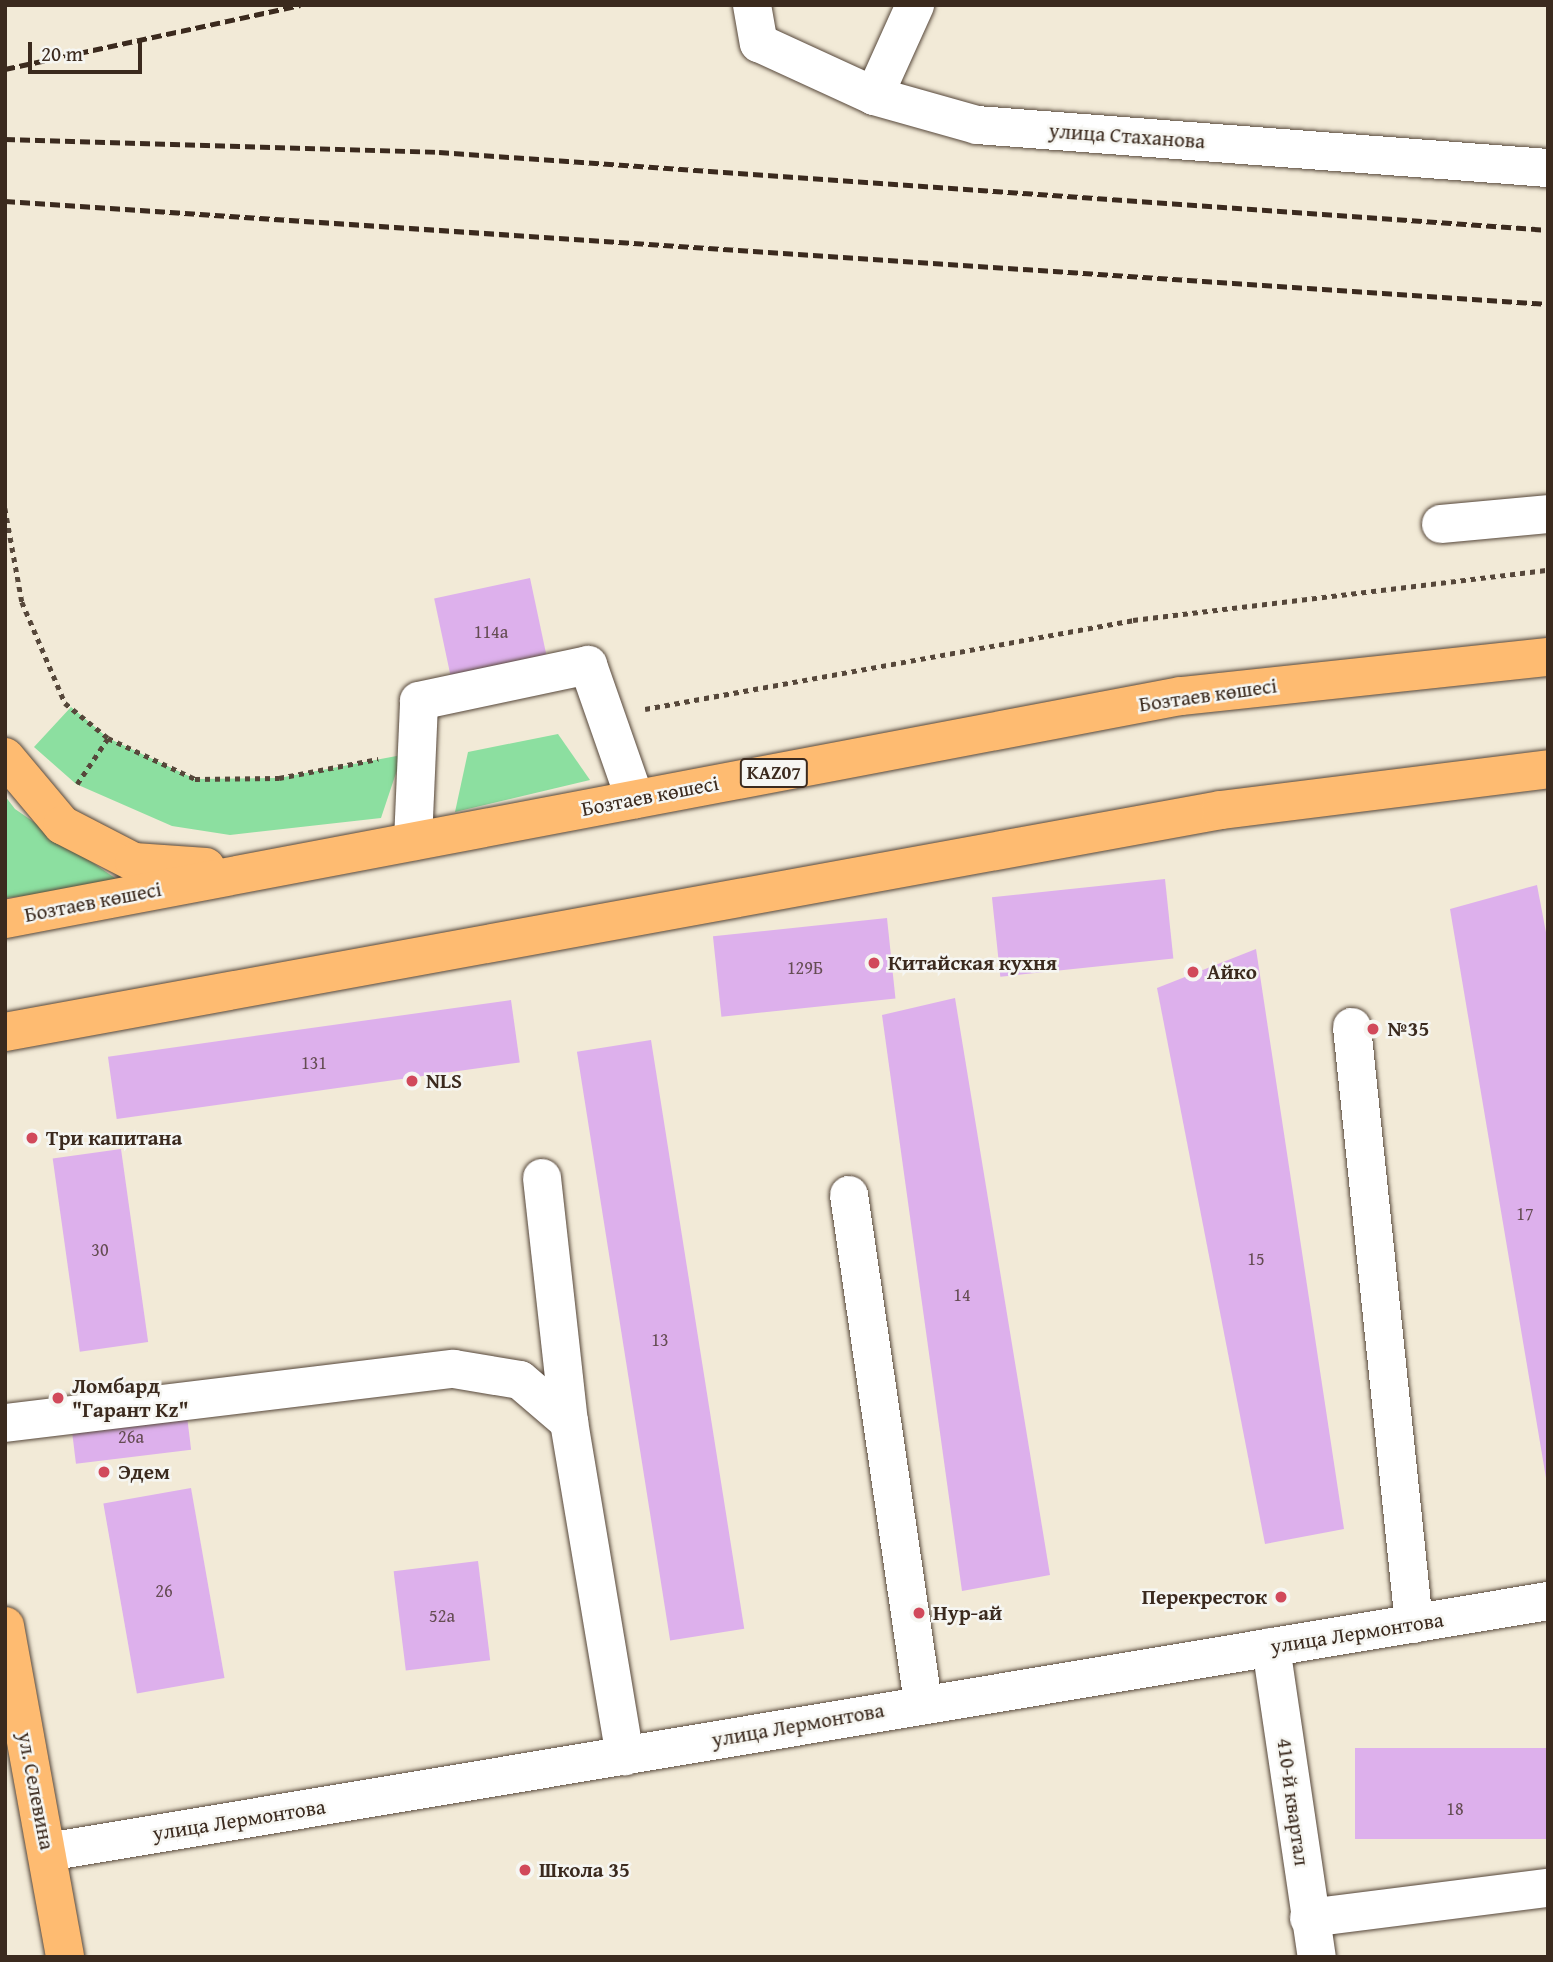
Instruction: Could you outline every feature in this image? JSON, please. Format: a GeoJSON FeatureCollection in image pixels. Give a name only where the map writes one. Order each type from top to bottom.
{"type":"FeatureCollection","features":[{"type":"Feature","properties":{"kind":"main road","name":"Бозтаев көшесі"},"geometry":{"type":"LineString","coordinates":[[5,919],[1181,696],[1548,657]]}},
{"type":"Feature","properties":{"kind":"main road"},"geometry":{"type":"LineString","coordinates":[[5,757],[62,825],[134,862],[260,870]]}},
{"type":"Feature","properties":{"kind":"main road"},"geometry":{"type":"LineString","coordinates":[[5,1032],[1221,810],[1548,769]]}},
{"type":"Feature","properties":{"kind":"main road","name":"ул. Селевина"},"geometry":{"type":"LineString","coordinates":[[5,1626],[65,1957]]}},
{"type":"Feature","properties":{"kind":"street","name":"улица Стаханова"},"geometry":{"type":"LineString","coordinates":[[752,5],[759,43],[874,96],[977,125],[1548,168]]}},
{"type":"Feature","properties":{"kind":"street"},"geometry":{"type":"LineString","coordinates":[[874,96],[915,5]]}},
{"type":"Feature","properties":{"kind":"street"},"geometry":{"type":"LineString","coordinates":[[1441,524],[1548,514]]}},
{"type":"Feature","properties":{"kind":"street"},"geometry":{"type":"LineString","coordinates":[[413,841],[419,701],[588,665],[635,799]]}},
{"type":"Feature","properties":{"kind":"street"},"geometry":{"type":"LineString","coordinates":[[1352,1027],[1414,1624]]}},
{"type":"Feature","properties":{"kind":"street"},"geometry":{"type":"LineString","coordinates":[[541,1178],[569,1422],[625,1756]]}},
{"type":"Feature","properties":{"kind":"street"},"geometry":{"type":"LineString","coordinates":[[849,1195],[923,1702]]}},
{"type":"Feature","properties":{"kind":"street"},"geometry":{"type":"LineString","coordinates":[[5,1423],[454,1370],[520,1380],[569,1422]]}},
{"type":"Feature","properties":{"kind":"street","name":"улица Лермонтова"},"geometry":{"type":"LineString","coordinates":[[48,1852],[625,1756],[923,1702],[1548,1601]]}},
{"type":"Feature","properties":{"kind":"street","name":"410-й квартал"},"geometry":{"type":"LineString","coordinates":[[1271,1647],[1309,1918],[1317,1957]]}},
{"type":"Feature","properties":{"kind":"street"},"geometry":{"type":"LineString","coordinates":[[1309,1918],[1548,1888]]}},
{"type":"Feature","properties":{"kind":"path"},"geometry":{"type":"LineString","coordinates":[[5,508],[22,601],[65,703],[108,738],[195,779],[279,778],[416,751]]}},
{"type":"Feature","properties":{"kind":"path"},"geometry":{"type":"LineString","coordinates":[[606,716],[1133,621],[1548,570]]}},
{"type":"Feature","properties":{"kind":"path"},"geometry":{"type":"LineString","coordinates":[[76,784],[108,738]]}},
{"type":"Feature","properties":{"kind":"green space"},"geometry":{"type":"Polygon","coordinates":[[[71,707],[108,738],[195,779],[279,778],[402,755],[381,818],[230,835],[172,826],[76,784],[34,747],[71,707]]]}},
{"type":"Feature","properties":{"kind":"green space"},"geometry":{"type":"Polygon","coordinates":[[[558,734],[590,780],[455,812],[468,752],[558,734]]]}},
{"type":"Feature","properties":{"kind":"green space"},"geometry":{"type":"Polygon","coordinates":[[[5,796],[15,809],[125,885],[5,898],[5,796]]]}},
{"type":"Feature","properties":{"kind":"building"},"geometry":{"type":"Polygon","coordinates":[[[530,578],[549,666],[453,686],[434,598],[530,578]]]}},
{"type":"Feature","properties":{"kind":"building"},"geometry":{"type":"Polygon","coordinates":[[[1165,879],[1173,959],[1000,977],[992,897],[1165,879]]]}},
{"type":"Feature","properties":{"kind":"building"},"geometry":{"type":"Polygon","coordinates":[[[1537,885],[1548,943],[1546,1478],[1450,909],[1537,885]]]}},
{"type":"Feature","properties":{"kind":"building"},"geometry":{"type":"Polygon","coordinates":[[[887,918],[895,999],[721,1017],[713,936],[887,918]]]}},
{"type":"Feature","properties":{"kind":"building"},"geometry":{"type":"Polygon","coordinates":[[[1256,949],[1344,1529],[1265,1544],[1157,988],[1256,949]]]}},
{"type":"Feature","properties":{"kind":"building"},"geometry":{"type":"Polygon","coordinates":[[[955,998],[1050,1575],[962,1591],[882,1015],[955,998]]]}},
{"type":"Feature","properties":{"kind":"building"},"geometry":{"type":"Polygon","coordinates":[[[511,1000],[520,1062],[117,1119],[108,1057],[511,1000]]]}},
{"type":"Feature","properties":{"kind":"building"},"geometry":{"type":"Polygon","coordinates":[[[651,1040],[744,1629],[670,1640],[577,1052],[651,1040]]]}},
{"type":"Feature","properties":{"kind":"building"},"geometry":{"type":"Polygon","coordinates":[[[121,1149],[148,1342],[80,1352],[53,1159],[121,1149]]]}},
{"type":"Feature","properties":{"kind":"building"},"geometry":{"type":"Polygon","coordinates":[[[186,1408],[191,1450],[76,1464],[71,1422],[186,1408]]]}},
{"type":"Feature","properties":{"kind":"building"},"geometry":{"type":"Polygon","coordinates":[[[191,1488],[225,1678],[137,1694],[103,1503],[191,1488]]]}},
{"type":"Feature","properties":{"kind":"building"},"geometry":{"type":"Polygon","coordinates":[[[478,1561],[490,1660],[406,1671],[394,1571],[478,1561]]]}},
{"type":"Feature","properties":{"kind":"building"},"geometry":{"type":"Polygon","coordinates":[[[1355,1748],[1548,1748],[1548,1839],[1355,1839],[1355,1748]]]}},
{"type":"Feature","properties":{"kind":"railway"},"geometry":{"type":"LineString","coordinates":[[5,69],[300,5]]}},
{"type":"Feature","properties":{"kind":"railway"},"geometry":{"type":"LineString","coordinates":[[5,139],[439,152],[1548,230]]}},
{"type":"Feature","properties":{"kind":"railway"},"geometry":{"type":"LineString","coordinates":[[5,201],[1548,304]]}},
{"type":"Feature","properties":{"kind":"place","name":"Китайская кухня"},"geometry":{"type":"Point","coordinates":[874,963]}},
{"type":"Feature","properties":{"kind":"place","name":"Айко"},"geometry":{"type":"Point","coordinates":[1193,972]}},
{"type":"Feature","properties":{"kind":"place","name":"№35"},"geometry":{"type":"Point","coordinates":[1373,1029]}},
{"type":"Feature","properties":{"kind":"place","name":"NLS"},"geometry":{"type":"Point","coordinates":[412,1081]}},
{"type":"Feature","properties":{"kind":"place","name":"Три капитана"},"geometry":{"type":"Point","coordinates":[32,1138]}},
{"type":"Feature","properties":{"kind":"place","name":"Ломбард \"Гарант Kz\""},"geometry":{"type":"Point","coordinates":[58,1398]}},
{"type":"Feature","properties":{"kind":"place","name":"Эдем"},"geometry":{"type":"Point","coordinates":[104,1472]}},
{"type":"Feature","properties":{"kind":"place","name":"Перекресток"},"geometry":{"type":"Point","coordinates":[1281,1597]}},
{"type":"Feature","properties":{"kind":"place","name":"Нур-ай"},"geometry":{"type":"Point","coordinates":[919,1613]}},
{"type":"Feature","properties":{"kind":"place","name":"Школа 35"},"geometry":{"type":"Point","coordinates":[525,1870]}}]}
